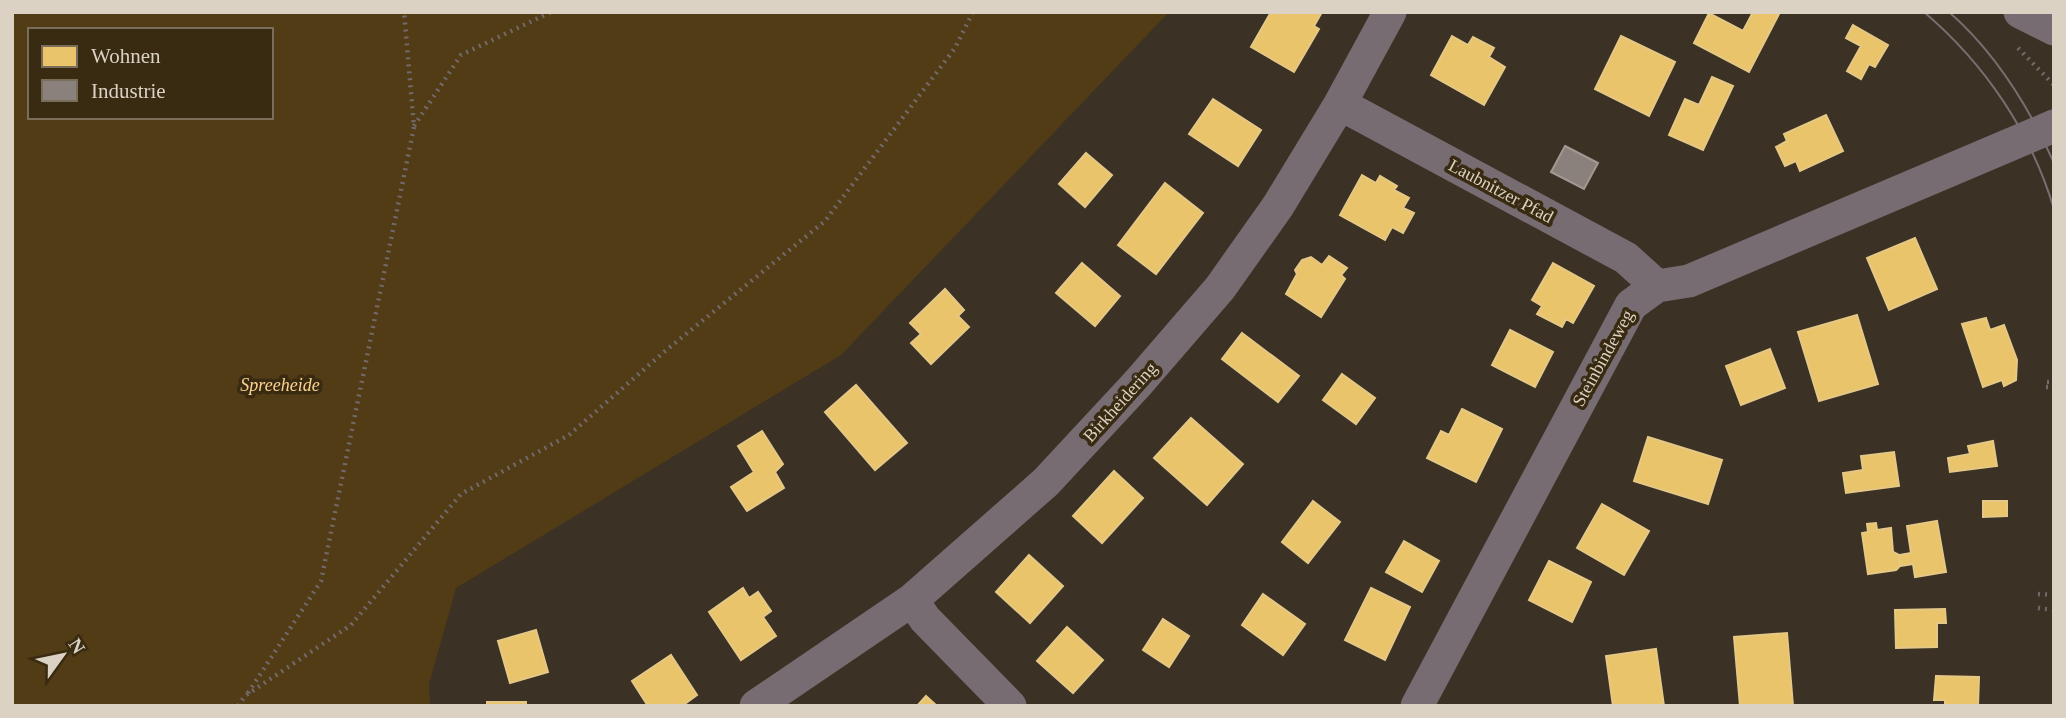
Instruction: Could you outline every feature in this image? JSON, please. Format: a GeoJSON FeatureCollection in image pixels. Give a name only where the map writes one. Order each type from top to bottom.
{"type":"FeatureCollection","features":[{"type":"Feature","properties":{"kind":"street","name":"Birkheidering"},"geometry":{"type":"LineString","coordinates":[[756,706],[912,600],[1046,482],[1146,375],[1220,288],[1278,206],[1340,104],[1390,12]]}},
{"type":"Feature","properties":{"kind":"street"},"geometry":{"type":"LineString","coordinates":[[2020,12],[2054,29]]}},
{"type":"Feature","properties":{"kind":"street","name":"Laubnitzer Pfad"},"geometry":{"type":"LineString","coordinates":[[1340,104],[1626,258],[1657,286]]}},
{"type":"Feature","properties":{"kind":"street","name":"Steinbindeweg"},"geometry":{"type":"LineString","coordinates":[[1417,706],[1631,305],[1657,286],[1689,281],[2054,126]]}},
{"type":"Feature","properties":{"kind":"street"},"geometry":{"type":"LineString","coordinates":[[912,600],[925,620],[1010,706]]}},
{"type":"Feature","properties":{"kind":"path"},"geometry":{"type":"LineString","coordinates":[[238,706],[321,581],[414,127],[404,12]]}},
{"type":"Feature","properties":{"kind":"path"},"geometry":{"type":"LineString","coordinates":[[414,127],[461,55],[551,12]]}},
{"type":"Feature","properties":{"kind":"path"},"geometry":{"type":"LineString","coordinates":[[245,696],[351,625],[461,494],[569,435],[664,352],[825,221],[955,48],[973,12]]}},
{"type":"Feature","properties":{"kind":"path"},"geometry":{"type":"LineString","coordinates":[[2047,385],[2054,385]]}},
{"type":"Feature","properties":{"kind":"path"},"geometry":{"type":"LineString","coordinates":[[2038,594],[2053,595]]}},
{"type":"Feature","properties":{"kind":"path"},"geometry":{"type":"LineString","coordinates":[[2038,608],[2054,610]]}},
{"type":"Feature","properties":{"kind":"green space","name":"Spreeheide"},"geometry":{"type":"Polygon","coordinates":[[[12,12],[1169,12],[841,355],[456,588],[429,684],[430,706],[12,706],[12,12]]]}},
{"type":"Feature","properties":{"kind":"building: Wohnen"},"geometry":{"type":"Polygon","coordinates":[[[1271,12],[1322,12],[1314,26],[1319,29],[1294,72],[1251,47],[1271,12]]]}},
{"type":"Feature","properties":{"kind":"building: Wohnen"},"geometry":{"type":"Polygon","coordinates":[[[1753,12],[1780,12],[1749,72],[1694,43],[1709,13],[1743,31],[1753,12]]]}},
{"type":"Feature","properties":{"kind":"building: Wohnen"},"geometry":{"type":"Polygon","coordinates":[[[1853,25],[1888,45],[1875,67],[1869,64],[1861,79],[1847,71],[1861,46],[1846,38],[1853,25]]]}},
{"type":"Feature","properties":{"kind":"building: Wohnen"},"geometry":{"type":"Polygon","coordinates":[[[1452,36],[1468,45],[1473,37],[1494,48],[1489,57],[1505,67],[1484,105],[1431,75],[1452,36]]]}},
{"type":"Feature","properties":{"kind":"building: Wohnen"},"geometry":{"type":"Polygon","coordinates":[[[1621,36],[1675,62],[1649,116],[1595,89],[1621,36]]]}},
{"type":"Feature","properties":{"kind":"building: Wohnen"},"geometry":{"type":"Polygon","coordinates":[[[1712,77],[1733,86],[1703,150],[1669,135],[1685,99],[1699,105],[1712,77]]]}},
{"type":"Feature","properties":{"kind":"building: Wohnen"},"geometry":{"type":"Polygon","coordinates":[[[1213,99],[1261,130],[1238,166],[1189,134],[1213,99]]]}},
{"type":"Feature","properties":{"kind":"building: Wohnen"},"geometry":{"type":"Polygon","coordinates":[[[1826,115],[1843,151],[1800,171],[1796,161],[1785,166],[1776,147],[1787,141],[1784,134],[1826,115]]]}},
{"type":"Feature","properties":{"kind":"building: Wohnen"},"geometry":{"type":"Polygon","coordinates":[[[1086,153],[1112,175],[1085,207],[1059,184],[1086,153]]]}},
{"type":"Feature","properties":{"kind":"building: Wohnen"},"geometry":{"type":"Polygon","coordinates":[[[1362,175],[1376,183],[1380,176],[1397,186],[1394,190],[1409,198],[1403,208],[1414,213],[1403,233],[1392,227],[1385,240],[1340,215],[1362,175]]]}},
{"type":"Feature","properties":{"kind":"building: Wohnen"},"geometry":{"type":"Polygon","coordinates":[[[1165,183],[1203,213],[1156,274],[1118,245],[1165,183]]]}},
{"type":"Feature","properties":{"kind":"building: Wohnen"},"geometry":{"type":"Polygon","coordinates":[[[1915,238],[1937,289],[1889,310],[1867,258],[1915,238]]]}},
{"type":"Feature","properties":{"kind":"building: Wohnen"},"geometry":{"type":"Polygon","coordinates":[[[1329,256],[1347,268],[1341,275],[1345,279],[1321,317],[1286,294],[1302,260],[1311,257],[1322,265],[1329,256]]]}},
{"type":"Feature","properties":{"kind":"building: Wohnen"},"geometry":{"type":"Polygon","coordinates":[[[1082,263],[1120,296],[1095,326],[1056,293],[1082,263]]]}},
{"type":"Feature","properties":{"kind":"building: Wohnen"},"geometry":{"type":"Polygon","coordinates":[[[1553,263],[1594,286],[1573,323],[1566,319],[1562,327],[1537,314],[1542,306],[1532,300],[1553,263]]]}},
{"type":"Feature","properties":{"kind":"building: Wohnen"},"geometry":{"type":"Polygon","coordinates":[[[945,289],[964,310],[958,316],[969,327],[931,364],[911,343],[921,334],[910,323],[945,289]]]}},
{"type":"Feature","properties":{"kind":"building: Wohnen"},"geometry":{"type":"Polygon","coordinates":[[[1857,315],[1878,384],[1819,401],[1798,332],[1857,315]]]}},
{"type":"Feature","properties":{"kind":"building: Wohnen"},"geometry":{"type":"Polygon","coordinates":[[[1986,318],[1990,330],[2004,325],[2017,360],[2016,380],[2004,386],[2002,380],[1983,387],[1962,324],[1986,318]]]}},
{"type":"Feature","properties":{"kind":"building: Wohnen"},"geometry":{"type":"Polygon","coordinates":[[[1510,330],[1553,352],[1535,387],[1492,365],[1510,330]]]}},
{"type":"Feature","properties":{"kind":"building: Wohnen"},"geometry":{"type":"Polygon","coordinates":[[[1242,333],[1299,376],[1278,402],[1222,359],[1242,333]]]}},
{"type":"Feature","properties":{"kind":"building: Wohnen"},"geometry":{"type":"Polygon","coordinates":[[[1770,349],[1785,388],[1741,405],[1726,366],[1770,349]]]}},
{"type":"Feature","properties":{"kind":"building: Wohnen"},"geometry":{"type":"Polygon","coordinates":[[[1342,374],[1375,398],[1356,424],[1323,400],[1342,374]]]}},
{"type":"Feature","properties":{"kind":"building: Wohnen"},"geometry":{"type":"Polygon","coordinates":[[[856,385],[907,443],[875,470],[825,412],[856,385]]]}},
{"type":"Feature","properties":{"kind":"building: Wohnen"},"geometry":{"type":"Polygon","coordinates":[[[1462,409],[1502,429],[1476,482],[1427,458],[1441,431],[1449,435],[1462,409]]]}},
{"type":"Feature","properties":{"kind":"building: Wohnen"},"geometry":{"type":"Polygon","coordinates":[[[1191,418],[1243,464],[1207,505],[1154,458],[1191,418]]]}},
{"type":"Feature","properties":{"kind":"building: Wohnen"},"geometry":{"type":"Polygon","coordinates":[[[762,431],[783,464],[775,472],[784,488],[747,511],[731,487],[754,472],[738,446],[762,431]]]}},
{"type":"Feature","properties":{"kind":"building: Wohnen"},"geometry":{"type":"Polygon","coordinates":[[[1648,437],[1722,460],[1708,504],[1634,481],[1648,437]]]}},
{"type":"Feature","properties":{"kind":"building: Wohnen"},"geometry":{"type":"Polygon","coordinates":[[[1993,441],[1997,466],[1950,472],[1948,458],[1970,454],[1968,446],[1993,441]]]}},
{"type":"Feature","properties":{"kind":"building: Wohnen"},"geometry":{"type":"Polygon","coordinates":[[[1894,452],[1899,486],[1846,493],[1843,473],[1863,470],[1861,456],[1894,452]]]}},
{"type":"Feature","properties":{"kind":"building: Wohnen"},"geometry":{"type":"Polygon","coordinates":[[[1114,471],[1143,498],[1102,543],[1073,516],[1114,471]]]}},
{"type":"Feature","properties":{"kind":"building: Wohnen"},"geometry":{"type":"Polygon","coordinates":[[[1313,501],[1340,522],[1308,563],[1282,542],[1313,501]]]}},
{"type":"Feature","properties":{"kind":"building: Wohnen"},"geometry":{"type":"Polygon","coordinates":[[[1983,501],[2007,501],[2007,516],[1983,517],[1983,501]]]}},
{"type":"Feature","properties":{"kind":"building: Wohnen"},"geometry":{"type":"Polygon","coordinates":[[[1602,504],[1649,531],[1624,575],[1577,548],[1602,504]]]}},
{"type":"Feature","properties":{"kind":"building: Wohnen"},"geometry":{"type":"Polygon","coordinates":[[[1937,521],[1946,572],[1915,577],[1913,564],[1900,566],[1899,555],[1911,553],[1907,526],[1937,521]]]}},
{"type":"Feature","properties":{"kind":"building: Wohnen"},"geometry":{"type":"Polygon","coordinates":[[[1876,523],[1877,530],[1891,528],[1893,552],[1899,555],[1900,566],[1896,570],[1868,574],[1862,533],[1868,532],[1867,524],[1876,523]]]}},
{"type":"Feature","properties":{"kind":"building: Wohnen"},"geometry":{"type":"Polygon","coordinates":[[[1404,541],[1439,561],[1422,592],[1386,572],[1404,541]]]}},
{"type":"Feature","properties":{"kind":"building: Wohnen"},"geometry":{"type":"Polygon","coordinates":[[[1029,555],[1063,586],[1030,623],[996,592],[1029,555]]]}},
{"type":"Feature","properties":{"kind":"building: Wohnen"},"geometry":{"type":"Polygon","coordinates":[[[1549,561],[1591,582],[1572,622],[1529,600],[1549,561]]]}},
{"type":"Feature","properties":{"kind":"building: Wohnen"},"geometry":{"type":"Polygon","coordinates":[[[743,588],[749,598],[758,592],[771,611],[763,617],[776,636],[741,660],[709,612],[743,588]]]}},
{"type":"Feature","properties":{"kind":"building: Wohnen"},"geometry":{"type":"Polygon","coordinates":[[[1371,588],[1410,607],[1385,660],[1345,640],[1371,588]]]}},
{"type":"Feature","properties":{"kind":"building: Wohnen"},"geometry":{"type":"Polygon","coordinates":[[[1263,594],[1305,624],[1283,655],[1242,625],[1263,594]]]}},
{"type":"Feature","properties":{"kind":"building: Wohnen"},"geometry":{"type":"Polygon","coordinates":[[[1945,609],[1946,623],[1937,623],[1937,647],[1896,648],[1895,610],[1945,609]]]}},
{"type":"Feature","properties":{"kind":"building: Wohnen"},"geometry":{"type":"Polygon","coordinates":[[[1163,619],[1189,636],[1169,667],[1143,650],[1163,619]]]}},
{"type":"Feature","properties":{"kind":"building: Wohnen"},"geometry":{"type":"Polygon","coordinates":[[[1067,627],[1103,660],[1073,693],[1037,661],[1067,627]]]}},
{"type":"Feature","properties":{"kind":"building: Wohnen"},"geometry":{"type":"Polygon","coordinates":[[[536,630],[548,672],[510,683],[498,641],[536,630]]]}},
{"type":"Feature","properties":{"kind":"building: Wohnen"},"geometry":{"type":"Polygon","coordinates":[[[1787,633],[1793,706],[1740,706],[1734,637],[1787,633]]]}},
{"type":"Feature","properties":{"kind":"building: Wohnen"},"geometry":{"type":"Polygon","coordinates":[[[1656,649],[1664,706],[1613,706],[1606,656],[1656,649]]]}},
{"type":"Feature","properties":{"kind":"building: Wohnen"},"geometry":{"type":"Polygon","coordinates":[[[671,655],[697,695],[682,706],[648,706],[632,681],[671,655]]]}},
{"type":"Feature","properties":{"kind":"building: Wohnen"},"geometry":{"type":"Polygon","coordinates":[[[1936,676],[1979,677],[1978,706],[1945,706],[1945,700],[1934,700],[1936,676]]]}},
{"type":"Feature","properties":{"kind":"building: Wohnen"},"geometry":{"type":"Polygon","coordinates":[[[926,696],[937,706],[917,706],[926,696]]]}},
{"type":"Feature","properties":{"kind":"building: Wohnen"},"geometry":{"type":"Polygon","coordinates":[[[487,702],[526,702],[526,706],[487,706],[487,702]]]}},
{"type":"Feature","properties":{"kind":"building: Industrie"},"geometry":{"type":"Polygon","coordinates":[[[1565,146],[1598,163],[1584,189],[1551,172],[1565,146]]]}},
{"type":"Feature","properties":{"kind":"tram line"},"geometry":{"type":"LineString","coordinates":[[1924,12],[1967,54],[2003,101],[2033,153],[2054,209]]}},
{"type":"Feature","properties":{"kind":"tram line"},"geometry":{"type":"LineString","coordinates":[[1949,12],[1982,45],[2010,82],[2054,163]]}}]}
